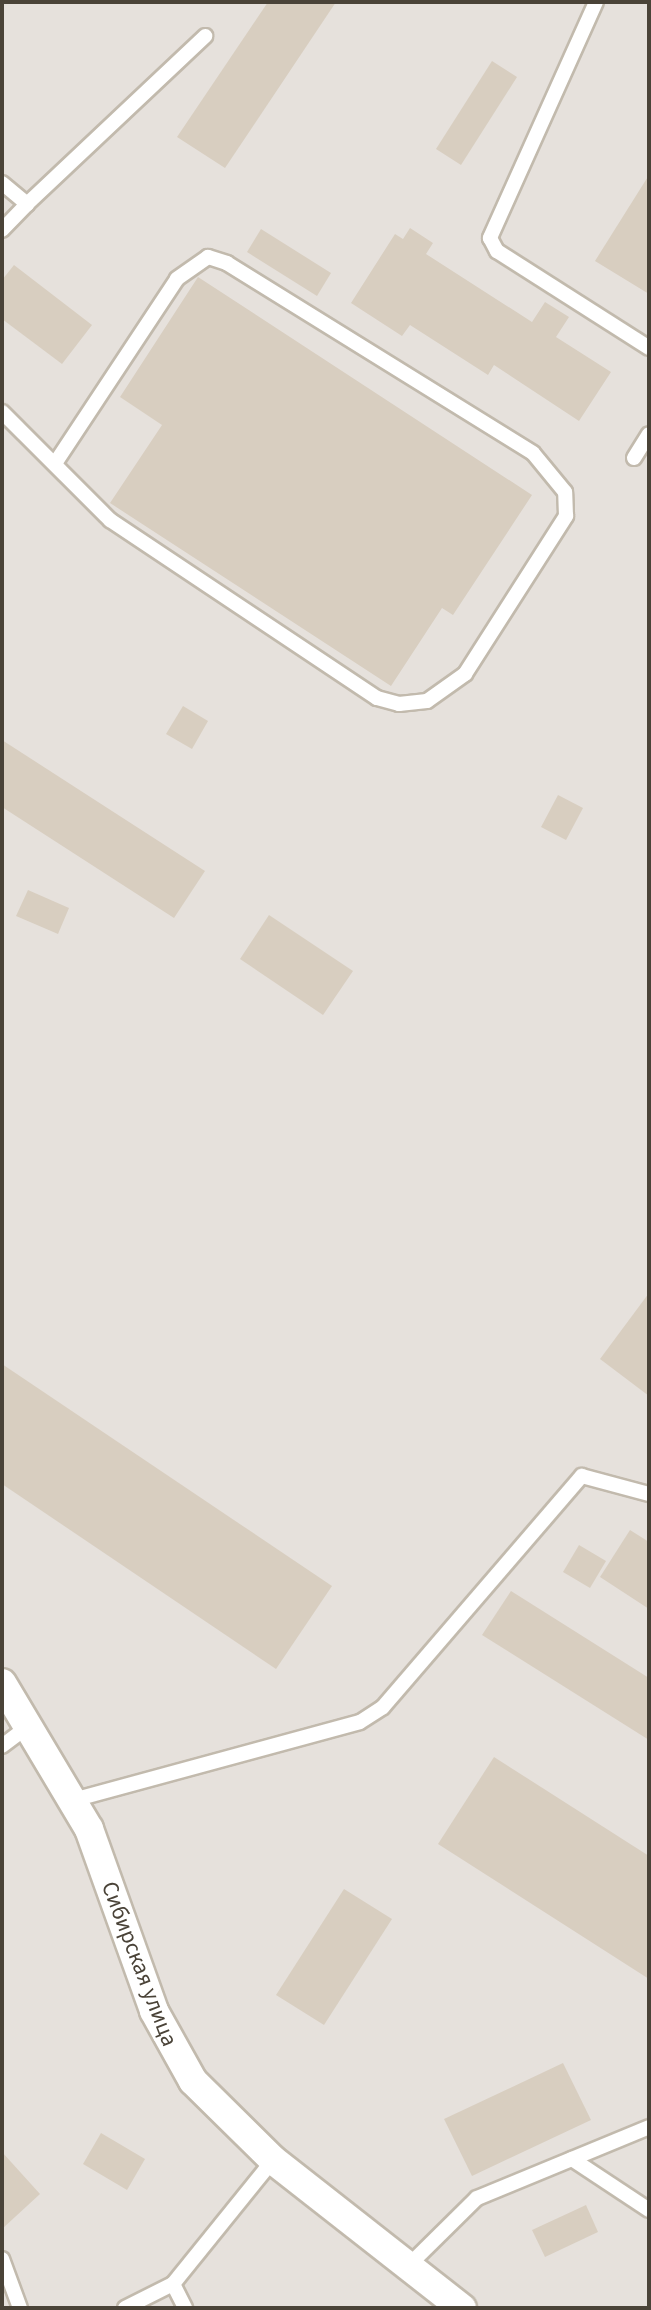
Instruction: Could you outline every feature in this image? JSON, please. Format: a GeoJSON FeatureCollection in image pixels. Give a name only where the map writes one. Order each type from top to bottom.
{"type":"FeatureCollection","features":[{"type":"Feature","properties":{"kind":"street","name":"Сибирская улица"},"geometry":{"type":"LineString","coordinates":[[2,1683],[31,1725],[73,1800],[172,2050],[222,2115],[407,2267],[462,2308]]}},
{"type":"Feature","properties":{"kind":"lane"},"geometry":{"type":"LineString","coordinates":[[596,2],[490,238],[497,251],[649,348]]}},
{"type":"Feature","properties":{"kind":"lane"},"geometry":{"type":"LineString","coordinates":[[2,230],[205,36]]}},
{"type":"Feature","properties":{"kind":"lane"},"geometry":{"type":"LineString","coordinates":[[2,183],[27,204]]}},
{"type":"Feature","properties":{"kind":"lane"},"geometry":{"type":"LineString","coordinates":[[2,412],[110,520],[377,698],[399,704],[427,701],[465,674],[566,516],[565,492],[533,453],[228,263],[208,257],[177,279],[55,463]]}},
{"type":"Feature","properties":{"kind":"lane"},"geometry":{"type":"LineString","coordinates":[[634,458],[649,434]]}},
{"type":"Feature","properties":{"kind":"lane"},"geometry":{"type":"LineString","coordinates":[[73,1800],[360,1722],[383,1707],[582,1476],[649,1493]]}},
{"type":"Feature","properties":{"kind":"lane"},"geometry":{"type":"LineString","coordinates":[[2,1746],[31,1725]]}},
{"type":"Feature","properties":{"kind":"lane"},"geometry":{"type":"LineString","coordinates":[[407,2267],[477,2198],[649,2127]]}},
{"type":"Feature","properties":{"kind":"lane"},"geometry":{"type":"LineString","coordinates":[[572,2159],[649,2210]]}},
{"type":"Feature","properties":{"kind":"lane"},"geometry":{"type":"LineString","coordinates":[[125,2308],[173,2284],[274,2160]]}},
{"type":"Feature","properties":{"kind":"lane"},"geometry":{"type":"LineString","coordinates":[[2,2259],[20,2308]]}},
{"type":"Feature","properties":{"kind":"lane"},"geometry":{"type":"LineString","coordinates":[[173,2284],[185,2308]]}},
{"type":"Feature","properties":{"kind":"shaded area"},"geometry":{"type":"Polygon","coordinates":[[[2,2],[649,2],[649,2308],[2,2308],[2,2]]]}},
{"type":"Feature","properties":{"kind":"building"},"geometry":{"type":"Polygon","coordinates":[[[268,2],[336,2],[225,168],[177,137],[268,2]]]}},
{"type":"Feature","properties":{"kind":"building"},"geometry":{"type":"Polygon","coordinates":[[[492,61],[517,77],[461,165],[436,149],[492,61]]]}},
{"type":"Feature","properties":{"kind":"building"},"geometry":{"type":"Polygon","coordinates":[[[649,175],[649,294],[595,261],[649,175]]]}},
{"type":"Feature","properties":{"kind":"building"},"geometry":{"type":"Polygon","coordinates":[[[410,228],[433,243],[426,254],[532,322],[545,302],[569,317],[556,337],[611,372],[579,421],[494,365],[488,375],[410,325],[402,336],[351,303],[395,234],[403,239],[410,228]]]}},
{"type":"Feature","properties":{"kind":"building"},"geometry":{"type":"Polygon","coordinates":[[[261,229],[331,273],[317,296],[247,252],[261,229]]]}},
{"type":"Feature","properties":{"kind":"building"},"geometry":{"type":"Polygon","coordinates":[[[14,265],[92,325],[62,364],[2,319],[2,280],[14,265]]]}},
{"type":"Feature","properties":{"kind":"building"},"geometry":{"type":"Polygon","coordinates":[[[198,277],[532,495],[453,615],[442,608],[391,686],[110,503],[162,425],[120,397],[198,277]]]}},
{"type":"Feature","properties":{"kind":"building"},"geometry":{"type":"Polygon","coordinates":[[[183,706],[208,721],[192,749],[166,734],[183,706]]]}},
{"type":"Feature","properties":{"kind":"building"},"geometry":{"type":"Polygon","coordinates":[[[2,740],[205,871],[174,918],[2,807],[2,740]]]}},
{"type":"Feature","properties":{"kind":"building"},"geometry":{"type":"Polygon","coordinates":[[[558,795],[583,808],[566,840],[541,827],[558,795]]]}},
{"type":"Feature","properties":{"kind":"building"},"geometry":{"type":"Polygon","coordinates":[[[28,890],[69,908],[58,934],[16,916],[28,890]]]}},
{"type":"Feature","properties":{"kind":"building"},"geometry":{"type":"Polygon","coordinates":[[[269,915],[353,971],[323,1015],[240,959],[269,915]]]}},
{"type":"Feature","properties":{"kind":"building"},"geometry":{"type":"Polygon","coordinates":[[[649,1293],[649,1396],[600,1359],[649,1293]]]}},
{"type":"Feature","properties":{"kind":"building"},"geometry":{"type":"Polygon","coordinates":[[[2,1364],[332,1586],[276,1669],[2,1484],[2,1364]]]}},
{"type":"Feature","properties":{"kind":"building"},"geometry":{"type":"Polygon","coordinates":[[[630,1530],[649,1542],[649,1609],[600,1577],[630,1530]]]}},
{"type":"Feature","properties":{"kind":"building"},"geometry":{"type":"Polygon","coordinates":[[[579,1545],[606,1561],[590,1588],[563,1572],[579,1545]]]}},
{"type":"Feature","properties":{"kind":"building"},"geometry":{"type":"Polygon","coordinates":[[[511,1591],[649,1678],[649,1740],[482,1635],[511,1591]]]}},
{"type":"Feature","properties":{"kind":"building"},"geometry":{"type":"Polygon","coordinates":[[[494,1757],[649,1856],[649,1979],[438,1844],[494,1757]]]}},
{"type":"Feature","properties":{"kind":"building"},"geometry":{"type":"Polygon","coordinates":[[[344,1889],[392,1919],[324,2025],[276,1995],[344,1889]]]}},
{"type":"Feature","properties":{"kind":"building"},"geometry":{"type":"Polygon","coordinates":[[[563,2063],[591,2120],[472,2176],[444,2119],[563,2063]]]}},
{"type":"Feature","properties":{"kind":"building"},"geometry":{"type":"Polygon","coordinates":[[[101,2133],[145,2159],[127,2190],[83,2164],[101,2133]]]}},
{"type":"Feature","properties":{"kind":"building"},"geometry":{"type":"Polygon","coordinates":[[[2,2152],[40,2194],[2,2229],[2,2152]]]}},
{"type":"Feature","properties":{"kind":"building"},"geometry":{"type":"Polygon","coordinates":[[[586,2205],[598,2232],[545,2257],[532,2230],[586,2205]]]}}]}
